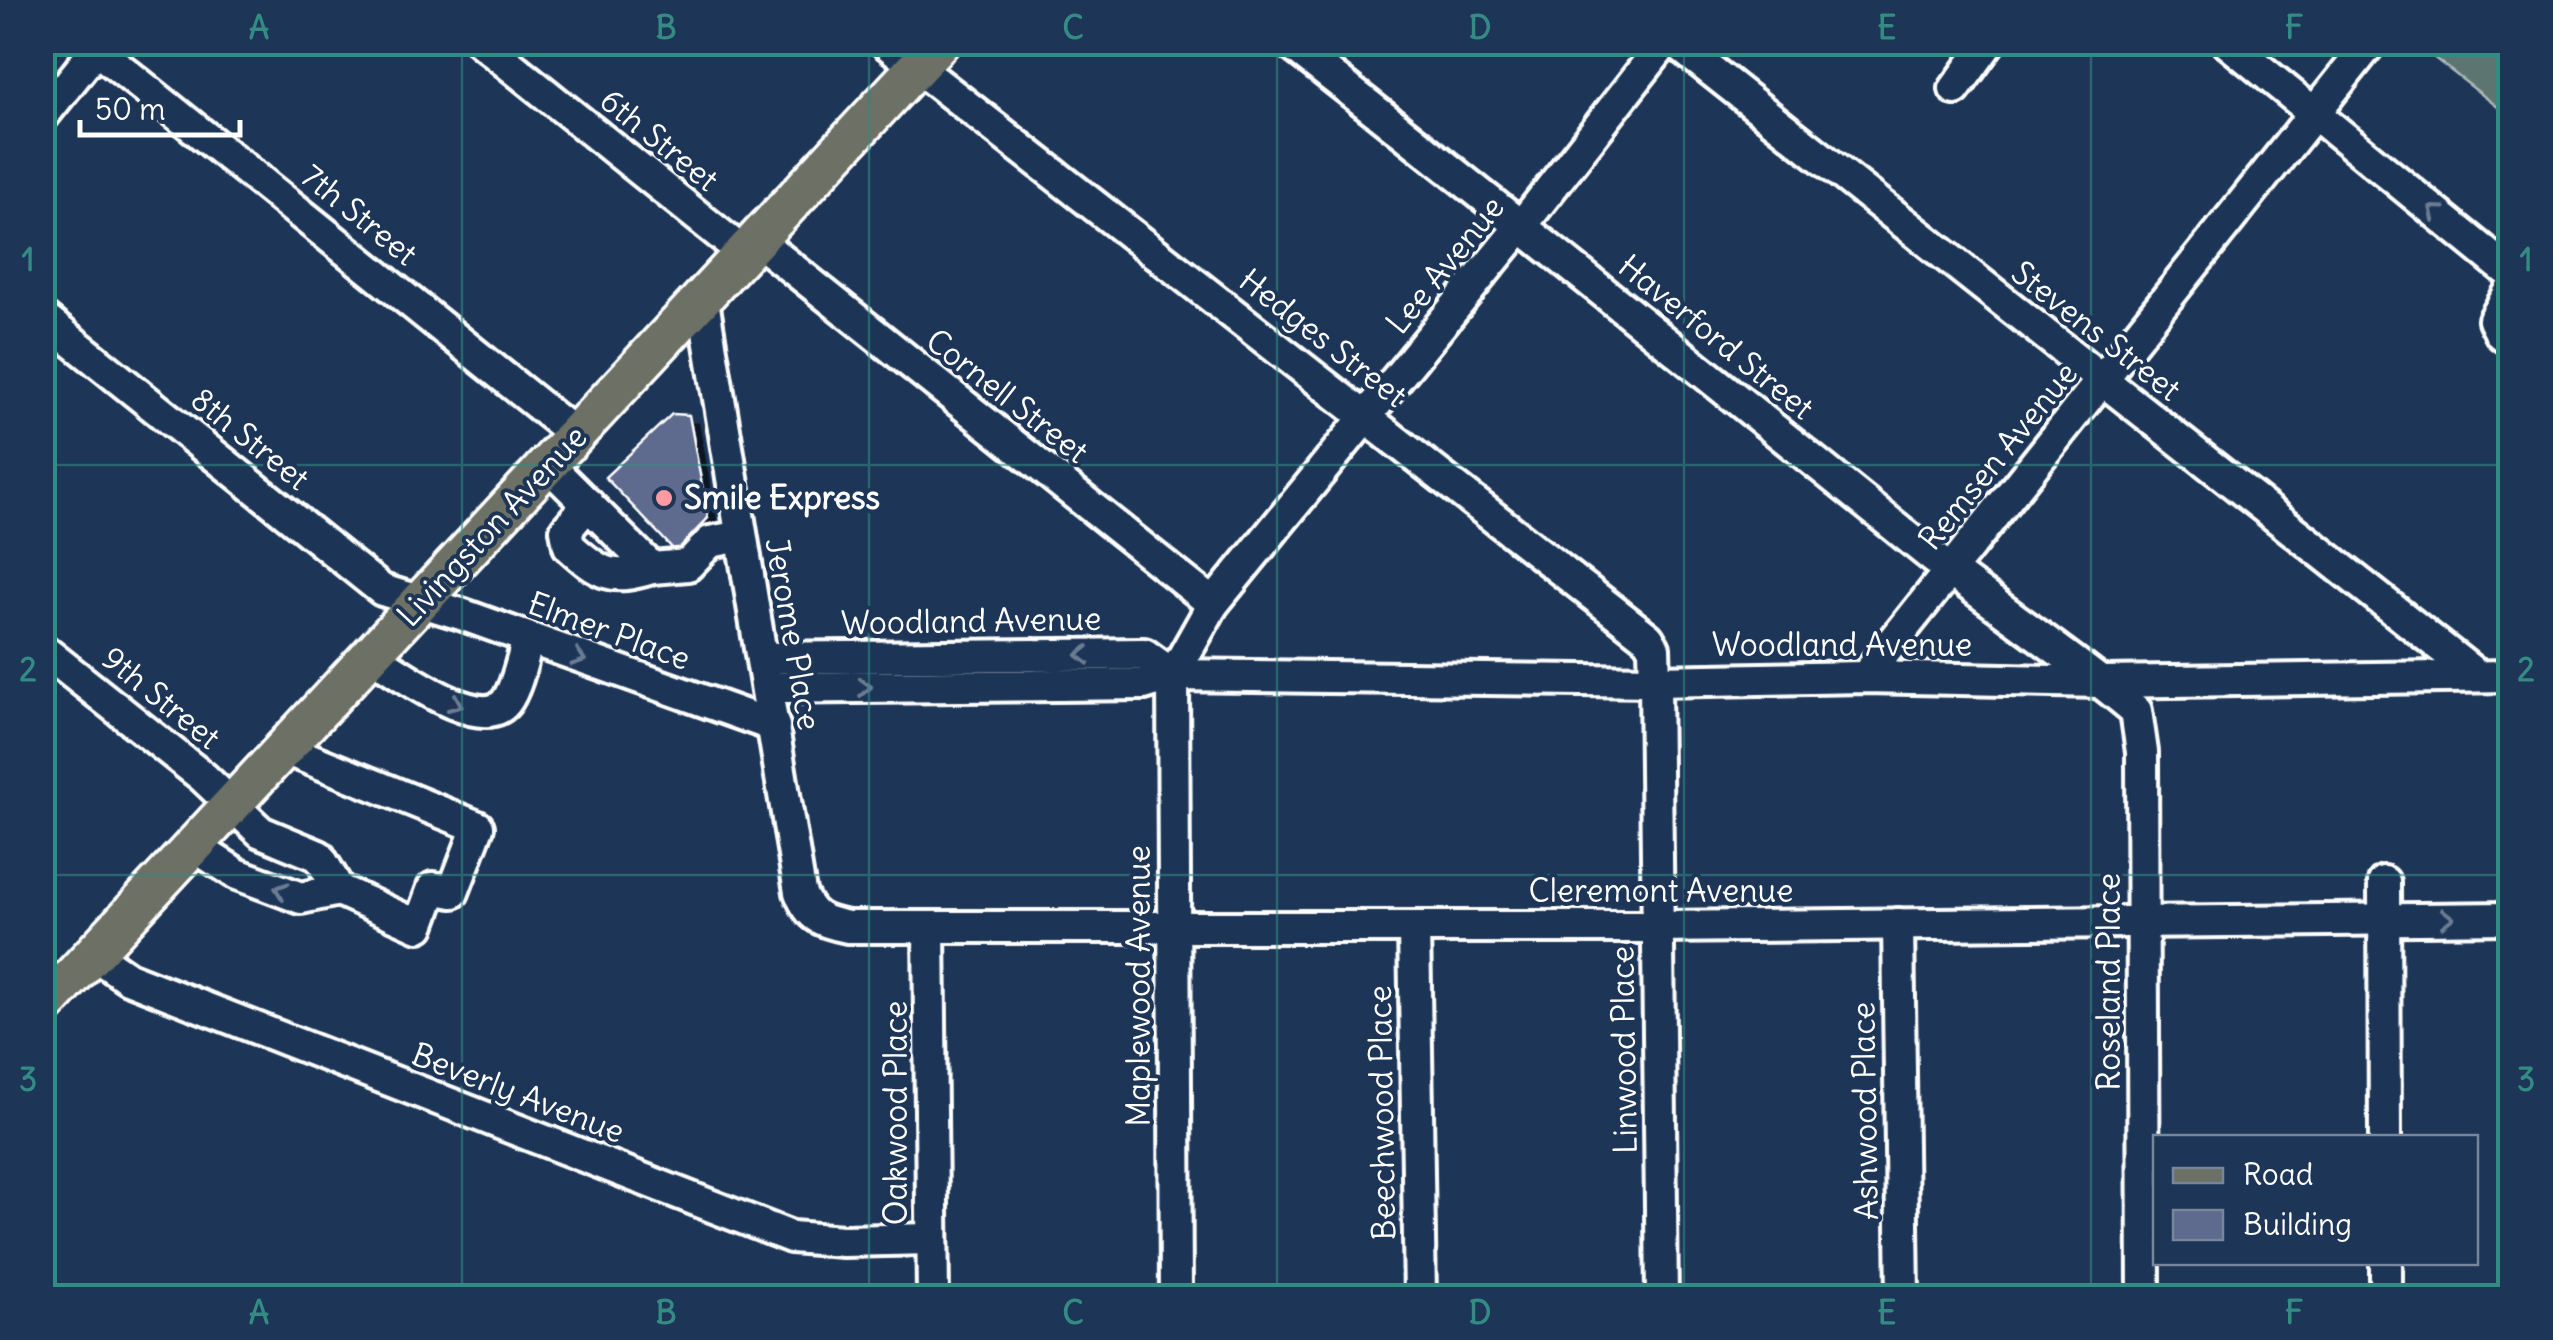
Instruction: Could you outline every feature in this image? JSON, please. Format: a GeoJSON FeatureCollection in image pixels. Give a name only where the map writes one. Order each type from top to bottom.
{"type":"FeatureCollection","features":[{"type":"Feature","properties":{"kind":"main road","name":"Livingston Avenue"},"geometry":{"type":"LineString","coordinates":[[42,1009],[929,55]]}},
{"type":"Feature","properties":{"kind":"street","name":"6th Street"},"geometry":{"type":"LineString","coordinates":[[481,42],[752,248]]}},
{"type":"Feature","properties":{"kind":"street","name":"Hedges Street"},"geometry":{"type":"LineString","coordinates":[[885,42],[929,55],[1368,416],[1648,638],[1654,648],[1655,681]]}},
{"type":"Feature","properties":{"kind":"street","name":"Haverford Street"},"geometry":{"type":"LineString","coordinates":[[1288,42],[1522,225],[1951,572],[2102,682]]}},
{"type":"Feature","properties":{"kind":"street","name":"Lee Avenue"},"geometry":{"type":"LineString","coordinates":[[1173,675],[1213,604],[1522,225],[1665,42]]}},
{"type":"Feature","properties":{"kind":"street","name":"Stevens Street"},"geometry":{"type":"LineString","coordinates":[[1675,42],[2474,674]]}},
{"type":"Feature","properties":{"kind":"street"},"geometry":{"type":"LineString","coordinates":[[1955,89],[1989,42]]}},
{"type":"Feature","properties":{"kind":"street"},"geometry":{"type":"LineString","coordinates":[[2227,42],[2510,274]]}},
{"type":"Feature","properties":{"kind":"street","name":"Remsen Avenue"},"geometry":{"type":"LineString","coordinates":[[1865,678],[2371,42]]}},
{"type":"Feature","properties":{"kind":"street"},"geometry":{"type":"LineString","coordinates":[[42,117],[99,46]]}},
{"type":"Feature","properties":{"kind":"street","name":"7th Street"},"geometry":{"type":"LineString","coordinates":[[99,46],[577,436]]}},
{"type":"Feature","properties":{"kind":"street","name":"Cornell Street"},"geometry":{"type":"LineString","coordinates":[[752,248],[1213,604]]}},
{"type":"Feature","properties":{"kind":"street"},"geometry":{"type":"LineString","coordinates":[[2510,292],[2494,320],[2510,341]]}},
{"type":"Feature","properties":{"kind":"street","name":"Jerome Place"},"geometry":{"type":"LineString","coordinates":[[703,301],[800,892],[814,917]]}},
{"type":"Feature","properties":{"kind":"street","name":"8th Street"},"geometry":{"type":"LineString","coordinates":[[42,317],[382,590],[421,602]]}},
{"type":"Feature","properties":{"kind":"street"},"geometry":{"type":"LineString","coordinates":[[549,466],[652,568]]}},
{"type":"Feature","properties":{"kind":"street"},"geometry":{"type":"LineString","coordinates":[[588,504],[566,530],[569,546],[608,576],[688,565],[710,542],[741,536]]}},
{"type":"Feature","properties":{"kind":"street","name":"Elmer Place"},"geometry":{"type":"LineString","coordinates":[[421,602],[774,726]]}},
{"type":"Feature","properties":{"kind":"street"},"geometry":{"type":"LineString","coordinates":[[372,656],[426,690],[472,710],[495,711],[507,702],[528,640]]}},
{"type":"Feature","properties":{"kind":"street","name":"9th Street"},"geometry":{"type":"LineString","coordinates":[[42,649],[234,803],[261,832],[319,856],[339,890]]}},
{"type":"Feature","properties":{"kind":"street","name":"Woodland Avenue"},"geometry":{"type":"LineString","coordinates":[[765,673],[1144,654],[1173,675],[2102,682],[2510,676]]}},
{"type":"Feature","properties":{"kind":"street","name":"Maplewood Avenue"},"geometry":{"type":"LineString","coordinates":[[1173,675],[1176,1298]]}},
{"type":"Feature","properties":{"kind":"street","name":"Linwood Place"},"geometry":{"type":"LineString","coordinates":[[1655,681],[1662,1298]]}},
{"type":"Feature","properties":{"kind":"street","name":"Roseland Place"},"geometry":{"type":"LineString","coordinates":[[2102,682],[2136,711],[2142,752],[2144,1298]]}},
{"type":"Feature","properties":{"kind":"street"},"geometry":{"type":"LineString","coordinates":[[194,846],[237,874],[301,898],[339,890],[418,926],[433,888],[453,892],[478,827],[285,749]]}},
{"type":"Feature","properties":{"kind":"street"},"geometry":{"type":"LineString","coordinates":[[2384,882],[2385,1135]]}},
{"type":"Feature","properties":{"kind":"street","name":"Cleremont Avenue"},"geometry":{"type":"LineString","coordinates":[[814,917],[848,927],[1174,928],[2510,918]]}},
{"type":"Feature","properties":{"kind":"street","name":"Ashwood Place"},"geometry":{"type":"LineString","coordinates":[[1898,924],[1903,1298]]}},
{"type":"Feature","properties":{"kind":"street","name":"Oakwood Place"},"geometry":{"type":"LineString","coordinates":[[929,927],[932,1298]]}},
{"type":"Feature","properties":{"kind":"street","name":"Beechwood Place"},"geometry":{"type":"LineString","coordinates":[[1414,927],[1420,1298]]}},
{"type":"Feature","properties":{"kind":"street","name":"Beverly Avenue"},"geometry":{"type":"LineString","coordinates":[[94,954],[128,978],[791,1237],[842,1241],[932,1239]]}},
{"type":"Feature","properties":{"kind":"street"},"geometry":{"type":"LineString","coordinates":[[2386,1265],[2386,1298]]}},
{"type":"Feature","properties":{"kind":"green space"},"geometry":{"type":"Polygon","coordinates":[[[2415,43],[2510,43],[2510,101],[2503,111],[2415,43]]]}},
{"type":"Feature","properties":{"kind":"building","name":"Smile Express"},"geometry":{"type":"Polygon","coordinates":[[[672,414],[689,415],[708,518],[676,552],[605,477],[672,414]]]}},
{"type":"Feature","properties":{"kind":"place","name":"Smile Express"},"geometry":{"type":"Point","coordinates":[664,498]}}]}
